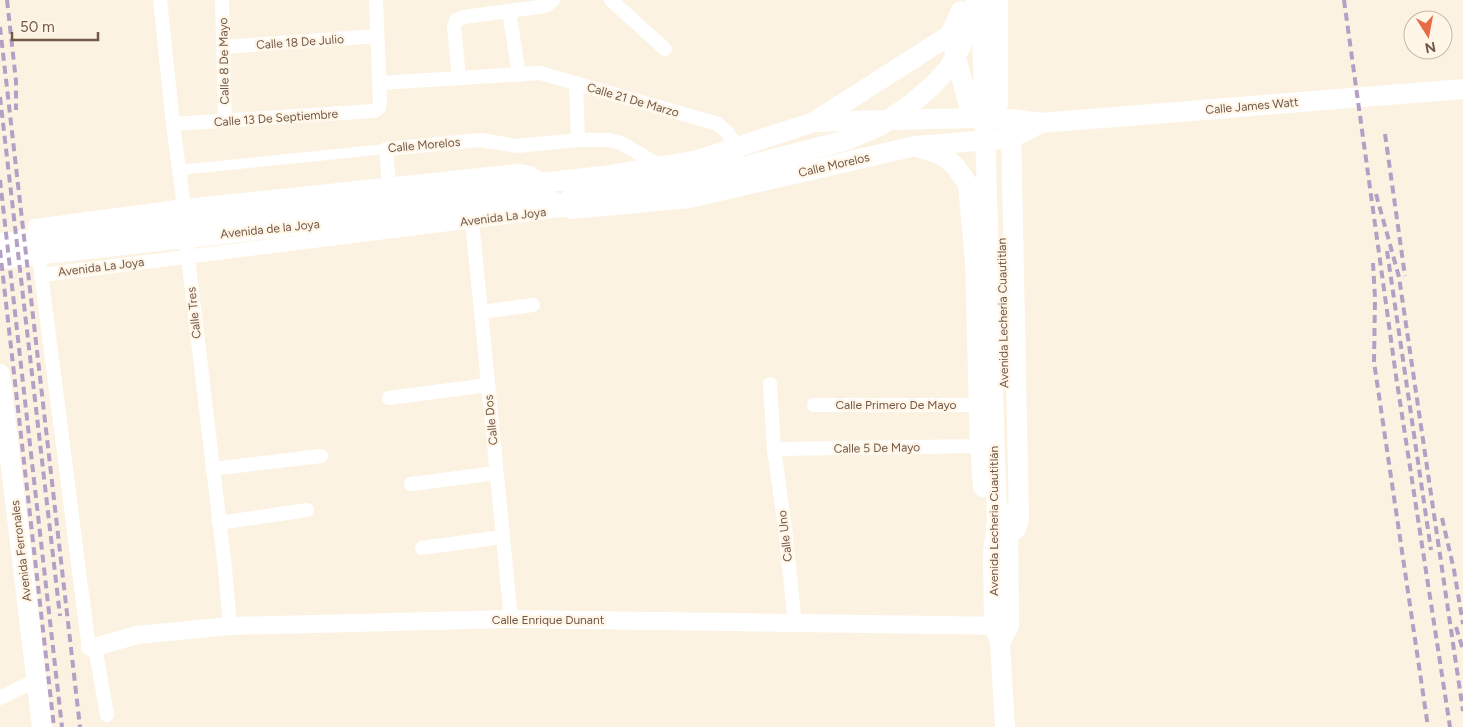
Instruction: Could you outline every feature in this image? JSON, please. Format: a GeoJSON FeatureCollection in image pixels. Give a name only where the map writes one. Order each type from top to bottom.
{"type":"FeatureCollection","features":[{"type":"Feature","properties":{"kind":"main road"},"geometry":{"type":"LineString","coordinates":[[543,191],[603,176],[698,160],[814,122],[950,35],[965,0]]}},
{"type":"Feature","properties":{"kind":"main road"},"geometry":{"type":"LineString","coordinates":[[543,191],[587,194],[703,177],[847,140],[880,126],[911,104],[932,86],[948,68],[961,46],[976,0]]}},
{"type":"Feature","properties":{"kind":"main road","name":"Avenida Lecheria Cuautitlan"},"geometry":{"type":"LineString","coordinates":[[981,0],[986,411]]}},
{"type":"Feature","properties":{"kind":"main road","name":"Avenida Lecheria Cuautitlan"},"geometry":{"type":"LineString","coordinates":[[998,0],[997,94],[1007,462],[1001,554],[1001,631],[1005,727]]}},
{"type":"Feature","properties":{"kind":"main road"},"geometry":{"type":"LineString","coordinates":[[1001,554],[1019,520],[1011,128],[1012,0]]}},
{"type":"Feature","properties":{"kind":"main road"},"geometry":{"type":"LineString","coordinates":[[950,35],[972,118]]}},
{"type":"Feature","properties":{"kind":"main road"},"geometry":{"type":"LineString","coordinates":[[955,57],[974,77],[987,84],[995,83],[1011,75]]}},
{"type":"Feature","properties":{"kind":"main road","name":"Calle James Watt"},"geometry":{"type":"LineString","coordinates":[[1011,128],[1041,123],[1463,89]]}},
{"type":"Feature","properties":{"kind":"main road"},"geometry":{"type":"LineString","coordinates":[[814,122],[972,118],[1011,128]]}},
{"type":"Feature","properties":{"kind":"main road","name":"Calle Morelos"},"geometry":{"type":"LineString","coordinates":[[543,191],[572,209],[688,198],[916,146],[1011,128]]}},
{"type":"Feature","properties":{"kind":"main road"},"geometry":{"type":"LineString","coordinates":[[916,146],[947,158],[968,184]]}},
{"type":"Feature","properties":{"kind":"main road"},"geometry":{"type":"LineString","coordinates":[[1001,554],[985,518],[980,446],[986,411],[968,184],[973,173],[983,165],[999,164],[1012,168]]}},
{"type":"Feature","properties":{"kind":"main road","name":"Avenida de la Joya"},"geometry":{"type":"LineString","coordinates":[[0,244],[543,191]]}},
{"type":"Feature","properties":{"kind":"main road","name":"Avenida de la Joya"},"geometry":{"type":"LineString","coordinates":[[0,259],[482,205],[543,191]]}},
{"type":"Feature","properties":{"kind":"main road","name":"Avenida Ferronales"},"geometry":{"type":"LineString","coordinates":[[0,374],[42,727]]}},
{"type":"Feature","properties":{"kind":"main road","name":"Avenida Lecheria Cuautitlán"},"geometry":{"type":"LineString","coordinates":[[986,411],[1001,554]]}},
{"type":"Feature","properties":{"kind":"street","name":"Calle Tres"},"geometry":{"type":"LineString","coordinates":[[160,0],[230,626]]}},
{"type":"Feature","properties":{"kind":"street","name":"Calle 8 De Mayo"},"geometry":{"type":"LineString","coordinates":[[222,0],[225,122]]}},
{"type":"Feature","properties":{"kind":"street"},"geometry":{"type":"LineString","coordinates":[[376,0],[380,83]]}},
{"type":"Feature","properties":{"kind":"street"},"geometry":{"type":"LineString","coordinates":[[459,77],[454,27],[456,20],[464,17],[546,6],[553,0]]}},
{"type":"Feature","properties":{"kind":"street"},"geometry":{"type":"LineString","coordinates":[[611,0],[665,49]]}},
{"type":"Feature","properties":{"kind":"street"},"geometry":{"type":"LineString","coordinates":[[509,11],[519,74]]}},
{"type":"Feature","properties":{"kind":"street","name":"Calle 18 De Julio"},"geometry":{"type":"LineString","coordinates":[[224,48],[377,36]]}},
{"type":"Feature","properties":{"kind":"street","name":"Calle 21 De Marzo"},"geometry":{"type":"LineString","coordinates":[[380,83],[540,73],[718,124],[737,147]]}},
{"type":"Feature","properties":{"kind":"street","name":"Calle 13 De Septiembre"},"geometry":{"type":"LineString","coordinates":[[173,124],[374,111],[379,108],[380,83]]}},
{"type":"Feature","properties":{"kind":"street"},"geometry":{"type":"LineString","coordinates":[[576,84],[578,140]]}},
{"type":"Feature","properties":{"kind":"street","name":"Calle Morelos"},"geometry":{"type":"LineString","coordinates":[[179,170],[481,140],[517,146],[578,140],[610,140],[620,143],[662,167]]}},
{"type":"Feature","properties":{"kind":"street"},"geometry":{"type":"LineString","coordinates":[[386,149],[389,184]]}},
{"type":"Feature","properties":{"kind":"street","name":"Avenida La Joya"},"geometry":{"type":"LineString","coordinates":[[543,191],[530,173],[518,171],[184,206],[36,226],[41,274],[572,209]]}},
{"type":"Feature","properties":{"kind":"street","name":"Calle Dos"},"geometry":{"type":"LineString","coordinates":[[472,220],[511,619]]}},
{"type":"Feature","properties":{"kind":"street"},"geometry":{"type":"LineString","coordinates":[[41,274],[88,642],[92,647],[106,715]]}},
{"type":"Feature","properties":{"kind":"street"},"geometry":{"type":"LineString","coordinates":[[481,312],[533,305]]}},
{"type":"Feature","properties":{"kind":"street"},"geometry":{"type":"LineString","coordinates":[[389,398],[488,384]]}},
{"type":"Feature","properties":{"kind":"street","name":"Calle Uno"},"geometry":{"type":"LineString","coordinates":[[770,384],[774,449],[795,624]]}},
{"type":"Feature","properties":{"kind":"street","name":"Calle Primero De Mayo"},"geometry":{"type":"LineString","coordinates":[[814,405],[986,411]]}},
{"type":"Feature","properties":{"kind":"street","name":"Calle 5 De Mayo"},"geometry":{"type":"LineString","coordinates":[[774,449],[980,446]]}},
{"type":"Feature","properties":{"kind":"street"},"geometry":{"type":"LineString","coordinates":[[212,469],[322,456]]}},
{"type":"Feature","properties":{"kind":"street"},"geometry":{"type":"LineString","coordinates":[[411,484],[496,473]]}},
{"type":"Feature","properties":{"kind":"street"},"geometry":{"type":"LineString","coordinates":[[219,522],[307,510]]}},
{"type":"Feature","properties":{"kind":"street"},"geometry":{"type":"LineString","coordinates":[[422,548],[502,537]]}},
{"type":"Feature","properties":{"kind":"street","name":"Calle Enrique Dunant"},"geometry":{"type":"LineString","coordinates":[[92,647],[137,636],[230,626],[511,619],[795,624],[1001,631]]}},
{"type":"Feature","properties":{"kind":"street"},"geometry":{"type":"LineString","coordinates":[[0,698],[36,680]]}},
{"type":"Feature","properties":{"kind":"railway"},"geometry":{"type":"LineString","coordinates":[[7,0],[16,81],[16,110]]}},
{"type":"Feature","properties":{"kind":"railway"},"geometry":{"type":"LineString","coordinates":[[1344,0],[1396,376],[1450,727]]}},
{"type":"Feature","properties":{"kind":"railway"},"geometry":{"type":"LineString","coordinates":[[0,27],[80,727]]}},
{"type":"Feature","properties":{"kind":"railway"},"geometry":{"type":"LineString","coordinates":[[0,97],[60,616]]}},
{"type":"Feature","properties":{"kind":"railway"},"geometry":{"type":"LineString","coordinates":[[1385,134],[1405,276]]}},
{"type":"Feature","properties":{"kind":"railway"},"geometry":{"type":"LineString","coordinates":[[0,180],[62,727]]}},
{"type":"Feature","properties":{"kind":"railway"},"geometry":{"type":"LineString","coordinates":[[1376,194],[1399,277],[1463,711]]}},
{"type":"Feature","properties":{"kind":"railway"},"geometry":{"type":"LineString","coordinates":[[0,250],[54,727]]}},
{"type":"Feature","properties":{"kind":"railway"},"geometry":{"type":"LineString","coordinates":[[1387,251],[1431,550]]}},
{"type":"Feature","properties":{"kind":"railway"},"geometry":{"type":"LineString","coordinates":[[1373,263],[1375,298],[1374,362],[1428,727]]}},
{"type":"Feature","properties":{"kind":"railway"},"geometry":{"type":"LineString","coordinates":[[1442,518],[1454,570],[1463,624]]}},
{"type":"Feature","properties":{"kind":"railway"},"geometry":{"type":"LineString","coordinates":[[1456,627],[1463,650]]}}]}
